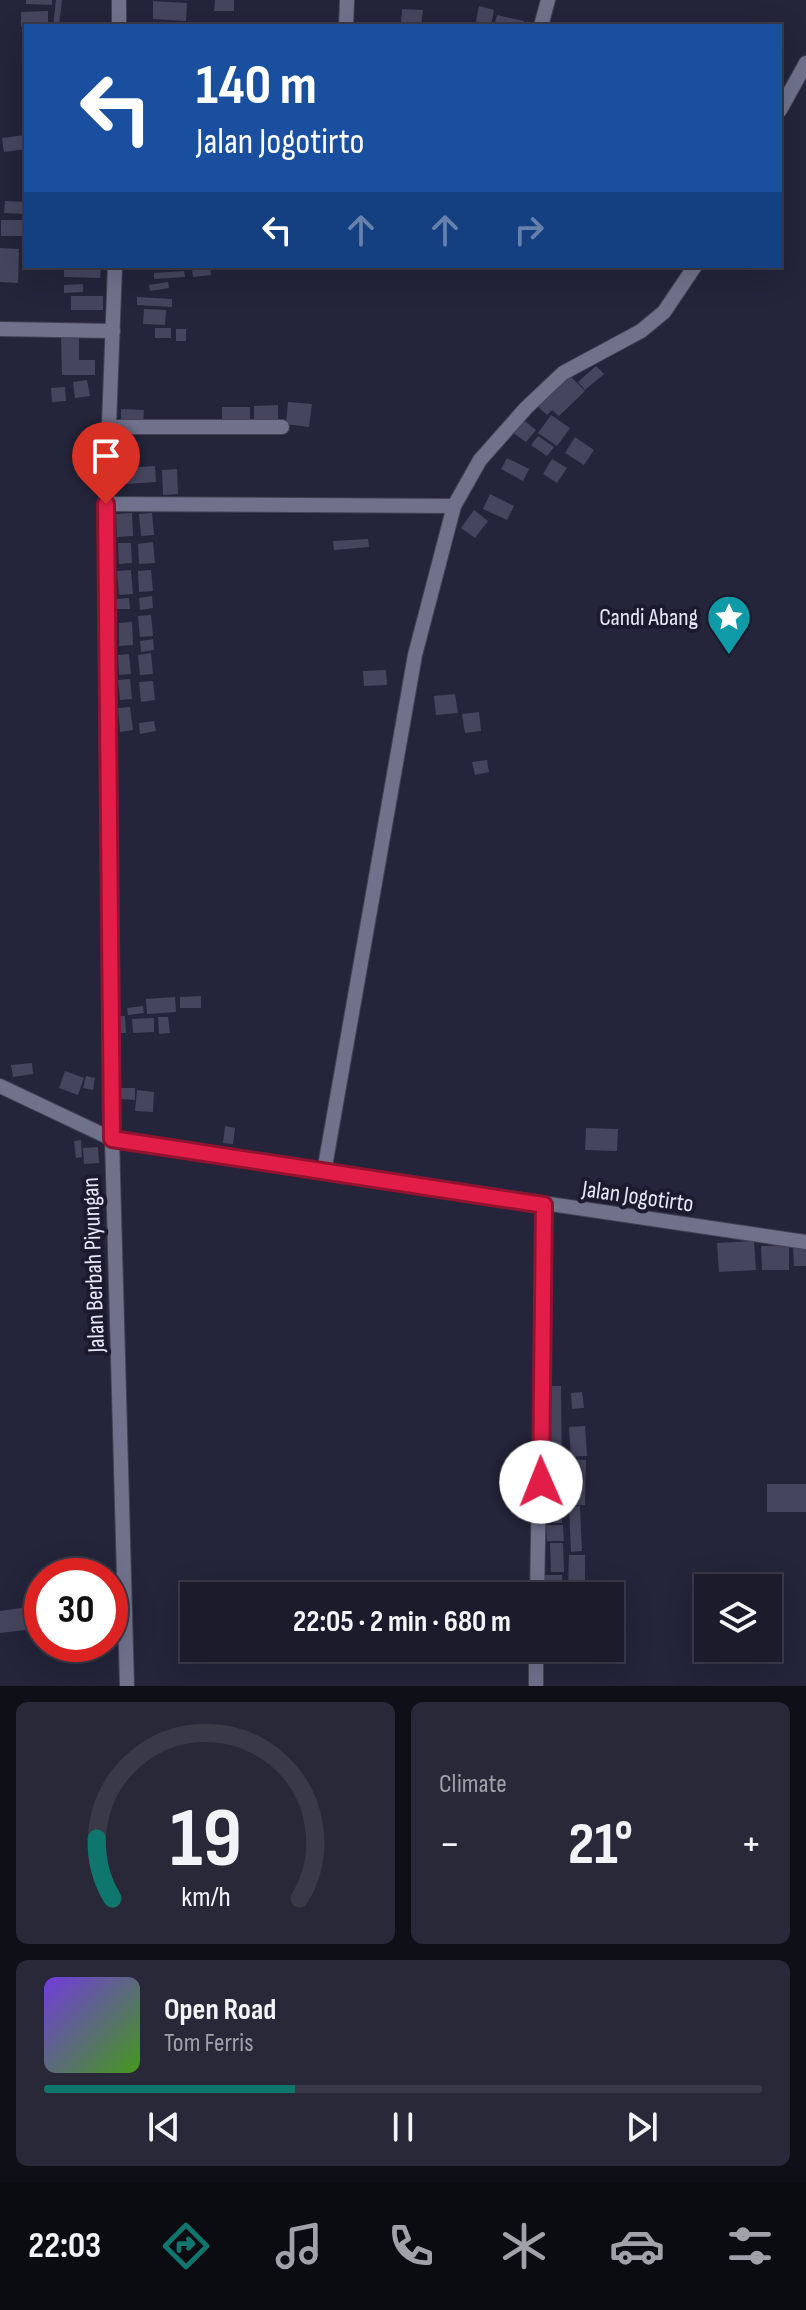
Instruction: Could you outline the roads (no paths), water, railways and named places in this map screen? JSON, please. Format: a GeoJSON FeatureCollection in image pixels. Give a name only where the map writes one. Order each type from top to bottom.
{"type":"FeatureCollection","features":[{"type":"Feature","properties":{"kind":"street"},"geometry":{"type":"LineString","coordinates":[[119,0],[119,24]]}},
{"type":"Feature","properties":{"kind":"street"},"geometry":{"type":"LineString","coordinates":[[346,24],[347,0]]}},
{"type":"Feature","properties":{"kind":"street"},"geometry":{"type":"LineString","coordinates":[[542,24],[548,0]]}},
{"type":"Feature","properties":{"kind":"street"},"geometry":{"type":"LineString","coordinates":[[782,106],[806,63]]}},
{"type":"Feature","properties":{"kind":"street","name":"Jalan Berbah Piyungan"},"geometry":{"type":"LineString","coordinates":[[115,268],[106,504],[112,1139],[127,1686]]}},
{"type":"Feature","properties":{"kind":"street"},"geometry":{"type":"LineString","coordinates":[[324,1172],[415,655],[454,506],[480,460],[526,408],[563,373],[641,331],[664,312],[694,268]]}},
{"type":"Feature","properties":{"kind":"street"},"geometry":{"type":"LineString","coordinates":[[0,329],[113,331]]}},
{"type":"Feature","properties":{"kind":"street"},"geometry":{"type":"LineString","coordinates":[[108,427],[282,427]]}},
{"type":"Feature","properties":{"kind":"street"},"geometry":{"type":"LineString","coordinates":[[106,504],[454,506]]}},
{"type":"Feature","properties":{"kind":"street","name":"Jalan Jogotirto"},"geometry":{"type":"LineString","coordinates":[[0,1086],[112,1139],[806,1242]]}},
{"type":"Feature","properties":{"kind":"street"},"geometry":{"type":"LineString","coordinates":[[537,1582],[544,1205]]}},
{"type":"Feature","properties":{"kind":"street"},"geometry":{"type":"LineString","coordinates":[[536,1662],[536,1686]]}},
{"type":"Feature","properties":{"kind":"place","name":"Candi Abang"},"geometry":{"type":"Point","coordinates":[729,656]}}]}
